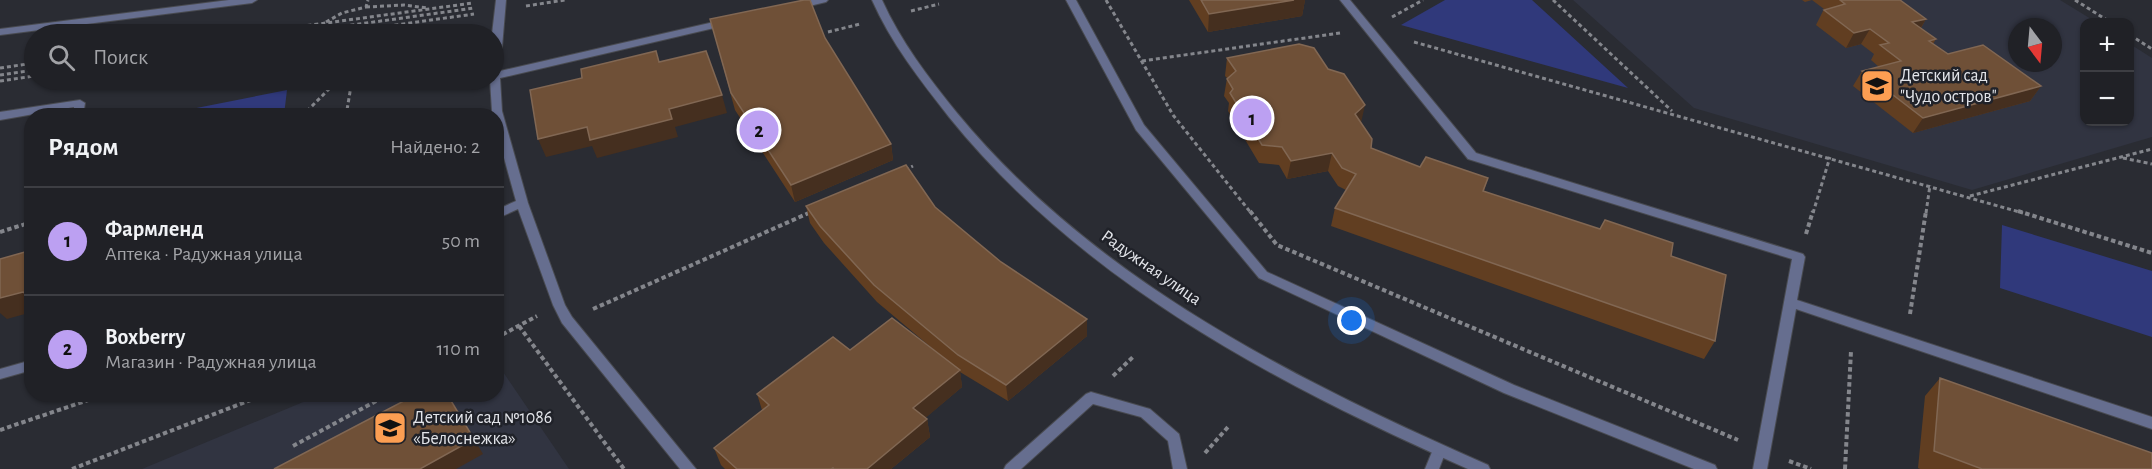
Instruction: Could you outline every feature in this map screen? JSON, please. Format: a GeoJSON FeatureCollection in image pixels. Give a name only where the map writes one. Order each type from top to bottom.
{"type":"FeatureCollection","features":[{"type":"Feature","properties":{"kind":"street"},"geometry":{"type":"LineString","coordinates":[[63,24],[252,0]]}},
{"type":"Feature","properties":{"kind":"street"},"geometry":{"type":"LineString","coordinates":[[783,9],[823,0]]}},
{"type":"Feature","properties":{"kind":"street","name":"Радужная улица"},"geometry":{"type":"LineString","coordinates":[[877,0],[898,41],[943,106],[1009,178],[1061,224],[1122,272],[1185,315],[1293,379],[1439,451],[1483,469]]}},
{"type":"Feature","properties":{"kind":"street"},"geometry":{"type":"LineString","coordinates":[[1071,0],[1140,127],[1263,275],[1509,389],[1710,469]]}},
{"type":"Feature","properties":{"kind":"street"},"geometry":{"type":"LineString","coordinates":[[1345,0],[1472,156],[1799,257],[1760,469]]}},
{"type":"Feature","properties":{"kind":"street"},"geometry":{"type":"LineString","coordinates":[[498,24],[500,5]]}},
{"type":"Feature","properties":{"kind":"street"},"geometry":{"type":"LineString","coordinates":[[504,74],[737,20]]}},
{"type":"Feature","properties":{"kind":"street"},"geometry":{"type":"LineString","coordinates":[[0,32],[24,29]]}},
{"type":"Feature","properties":{"kind":"street"},"geometry":{"type":"LineString","coordinates":[[495,90],[497,108]]}},
{"type":"Feature","properties":{"kind":"street"},"geometry":{"type":"LineString","coordinates":[[49,108],[80,103],[79,108]]}},
{"type":"Feature","properties":{"kind":"street"},"geometry":{"type":"LineString","coordinates":[[0,116],[24,112]]}},
{"type":"Feature","properties":{"kind":"street"},"geometry":{"type":"LineString","coordinates":[[504,137],[522,203],[559,305],[567,320],[689,469]]}},
{"type":"Feature","properties":{"kind":"street"},"geometry":{"type":"LineString","coordinates":[[504,211],[522,203]]}},
{"type":"Feature","properties":{"kind":"street"},"geometry":{"type":"LineString","coordinates":[[1791,303],[2152,423]]}},
{"type":"Feature","properties":{"kind":"street"},"geometry":{"type":"LineString","coordinates":[[0,374],[24,367]]}},
{"type":"Feature","properties":{"kind":"street"},"geometry":{"type":"LineString","coordinates":[[1011,469],[1091,398],[1145,413],[1174,438],[1180,469]]}},
{"type":"Feature","properties":{"kind":"street"},"geometry":{"type":"LineString","coordinates":[[1432,469],[1439,451]]}},
{"type":"Feature","properties":{"kind":"path"},"geometry":{"type":"LineString","coordinates":[[366,7],[368,0]]}},
{"type":"Feature","properties":{"kind":"path"},"geometry":{"type":"LineString","coordinates":[[362,24],[530,0]]}},
{"type":"Feature","properties":{"kind":"path"},"geometry":{"type":"LineString","coordinates":[[414,24],[500,5],[565,0]]}},
{"type":"Feature","properties":{"kind":"path"},"geometry":{"type":"LineString","coordinates":[[1106,0],[1173,114],[1276,245],[1811,469]]}},
{"type":"Feature","properties":{"kind":"path"},"geometry":{"type":"LineString","coordinates":[[1142,61],[1368,29],[1423,0]]}},
{"type":"Feature","properties":{"kind":"path"},"geometry":{"type":"LineString","coordinates":[[1553,0],[1672,112]]}},
{"type":"Feature","properties":{"kind":"path"},"geometry":{"type":"LineString","coordinates":[[2075,0],[2104,18]]}},
{"type":"Feature","properties":{"kind":"path"},"geometry":{"type":"LineString","coordinates":[[323,24],[484,2]]}},
{"type":"Feature","properties":{"kind":"path"},"geometry":{"type":"LineString","coordinates":[[323,24],[342,13],[366,7],[414,4],[431,9],[445,19]]}},
{"type":"Feature","properties":{"kind":"path"},"geometry":{"type":"LineString","coordinates":[[1368,29],[1969,196],[2152,253]]}},
{"type":"Feature","properties":{"kind":"path"},"geometry":{"type":"LineString","coordinates":[[2134,38],[2152,49]]}},
{"type":"Feature","properties":{"kind":"path"},"geometry":{"type":"LineString","coordinates":[[0,68],[24,64]]}},
{"type":"Feature","properties":{"kind":"path"},"geometry":{"type":"LineString","coordinates":[[0,75],[24,71]]}},
{"type":"Feature","properties":{"kind":"path"},"geometry":{"type":"LineString","coordinates":[[0,81],[24,77]]}},
{"type":"Feature","properties":{"kind":"path"},"geometry":{"type":"LineString","coordinates":[[310,108],[328,90]]}},
{"type":"Feature","properties":{"kind":"path"},"geometry":{"type":"LineString","coordinates":[[347,108],[350,90]]}},
{"type":"Feature","properties":{"kind":"path"},"geometry":{"type":"LineString","coordinates":[[1969,196],[2152,149]]}},
{"type":"Feature","properties":{"kind":"path"},"geometry":{"type":"LineString","coordinates":[[1799,257],[1830,157]]}},
{"type":"Feature","properties":{"kind":"path"},"geometry":{"type":"LineString","coordinates":[[2123,158],[2152,164]]}},
{"type":"Feature","properties":{"kind":"path"},"geometry":{"type":"LineString","coordinates":[[902,171],[913,166]]}},
{"type":"Feature","properties":{"kind":"path"},"geometry":{"type":"LineString","coordinates":[[1906,341],[1930,185]]}},
{"type":"Feature","properties":{"kind":"path"},"geometry":{"type":"LineString","coordinates":[[567,320],[816,210]]}},
{"type":"Feature","properties":{"kind":"path"},"geometry":{"type":"LineString","coordinates":[[0,232],[24,224]]}},
{"type":"Feature","properties":{"kind":"path"},"geometry":{"type":"LineString","coordinates":[[504,334],[559,305]]}},
{"type":"Feature","properties":{"kind":"path"},"geometry":{"type":"LineString","coordinates":[[1845,469],[1852,323]]}},
{"type":"Feature","properties":{"kind":"path"},"geometry":{"type":"LineString","coordinates":[[519,326],[624,469]]}},
{"type":"Feature","properties":{"kind":"path"},"geometry":{"type":"LineString","coordinates":[[0,430],[82,402]]}},
{"type":"Feature","properties":{"kind":"path"},"geometry":{"type":"LineString","coordinates":[[72,469],[245,402]]}},
{"type":"Feature","properties":{"kind":"path"},"geometry":{"type":"LineString","coordinates":[[293,446],[375,402]]}},
{"type":"Feature","properties":{"kind":"path"},"geometry":{"type":"LineString","coordinates":[[1198,461],[1228,427]]}},
{"type":"Feature","properties":{"kind":"shaded area"},"geometry":{"type":"Polygon","coordinates":[[[1445,0],[1532,0],[1628,88],[1401,25],[1445,0]]]}},
{"type":"Feature","properties":{"kind":"shaded area","name":"Детский сад \"Чудо остров\""},"geometry":{"type":"Polygon","coordinates":[[[1573,0],[2060,0],[2089,18],[2080,18],[2080,126],[2134,126],[2134,47],[2152,58],[2152,137],[1972,190],[1694,108],[1573,0]]]}},
{"type":"Feature","properties":{"kind":"shaded area"},"geometry":{"type":"Polygon","coordinates":[[[287,90],[285,108],[196,108],[287,90]]]}},
{"type":"Feature","properties":{"kind":"shaded area"},"geometry":{"type":"Polygon","coordinates":[[[2002,225],[2152,271],[2152,337],[2000,288],[2002,225]]]}},
{"type":"Feature","properties":{"kind":"shaded area","name":"Детский сад №1086 «Белоснежка»"},"geometry":{"type":"Polygon","coordinates":[[[504,373],[569,469],[142,469],[303,402],[504,402],[504,373]]]}},
{"type":"Feature","properties":{"kind":"building"},"geometry":{"type":"Polygon","coordinates":[[[810,0],[825,38],[891,144],[791,185],[731,93],[710,19],[810,0]]]}},
{"type":"Feature","properties":{"kind":"building"},"geometry":{"type":"Polygon","coordinates":[[[1201,0],[1294,0],[1209,14],[1201,0]]]}},
{"type":"Feature","properties":{"kind":"building"},"geometry":{"type":"Polygon","coordinates":[[[1840,0],[1900,0],[1926,19],[1912,22],[1936,39],[1929,41],[1948,54],[1983,45],[2008,63],[2008,72],[2021,72],[2041,86],[1923,118],[1862,71],[1901,61],[1880,45],[1889,43],[1870,29],[1854,33],[1824,10],[1845,4],[1840,0]]]}},
{"type":"Feature","properties":{"kind":"building"},"geometry":{"type":"Polygon","coordinates":[[[1299,44],[1314,48],[1328,69],[1344,74],[1365,105],[1355,114],[1372,139],[1371,148],[1420,167],[1426,157],[1488,178],[1483,191],[1600,229],[1605,220],[1673,243],[1671,256],[1726,275],[1715,341],[1335,208],[1356,174],[1342,168],[1332,153],[1291,161],[1282,147],[1262,145],[1230,93],[1233,89],[1227,79],[1236,71],[1227,58],[1299,44]]]}},
{"type":"Feature","properties":{"kind":"building"},"geometry":{"type":"Polygon","coordinates":[[[656,51],[659,62],[706,51],[722,95],[669,109],[672,119],[590,140],[587,127],[538,139],[530,90],[582,78],[581,69],[656,51]]]}},
{"type":"Feature","properties":{"kind":"building"},"geometry":{"type":"Polygon","coordinates":[[[906,165],[935,207],[1001,262],[1087,319],[1006,385],[958,355],[874,285],[820,226],[806,206],[906,165]]]}},
{"type":"Feature","properties":{"kind":"building"},"geometry":{"type":"Polygon","coordinates":[[[24,252],[24,293],[0,298],[0,259],[24,252]]]}},
{"type":"Feature","properties":{"kind":"building"},"geometry":{"type":"Polygon","coordinates":[[[892,318],[960,370],[913,408],[927,419],[867,469],[737,469],[714,448],[769,405],[757,394],[833,337],[850,350],[892,318]]]}},
{"type":"Feature","properties":{"kind":"building"},"geometry":{"type":"Polygon","coordinates":[[[1940,378],[2152,453],[2152,469],[1982,469],[1934,451],[1940,378]]]}},
{"type":"Feature","properties":{"kind":"building"},"geometry":{"type":"Polygon","coordinates":[[[402,402],[452,402],[474,439],[420,469],[274,469],[402,402]]]}},
{"type":"Feature","properties":{"kind":"place","name":"Детский сад \"Чудо остров\""},"geometry":{"type":"Point","coordinates":[1877,86]}},
{"type":"Feature","properties":{"kind":"place","name":"Фармленд"},"geometry":{"type":"Point","coordinates":[1252,118]}},
{"type":"Feature","properties":{"kind":"place","name":"Boxberry"},"geometry":{"type":"Point","coordinates":[759,130]}},
{"type":"Feature","properties":{"kind":"place","name":"Детский сад №1086 «Белоснежка»"},"geometry":{"type":"Point","coordinates":[390,428]}}]}
